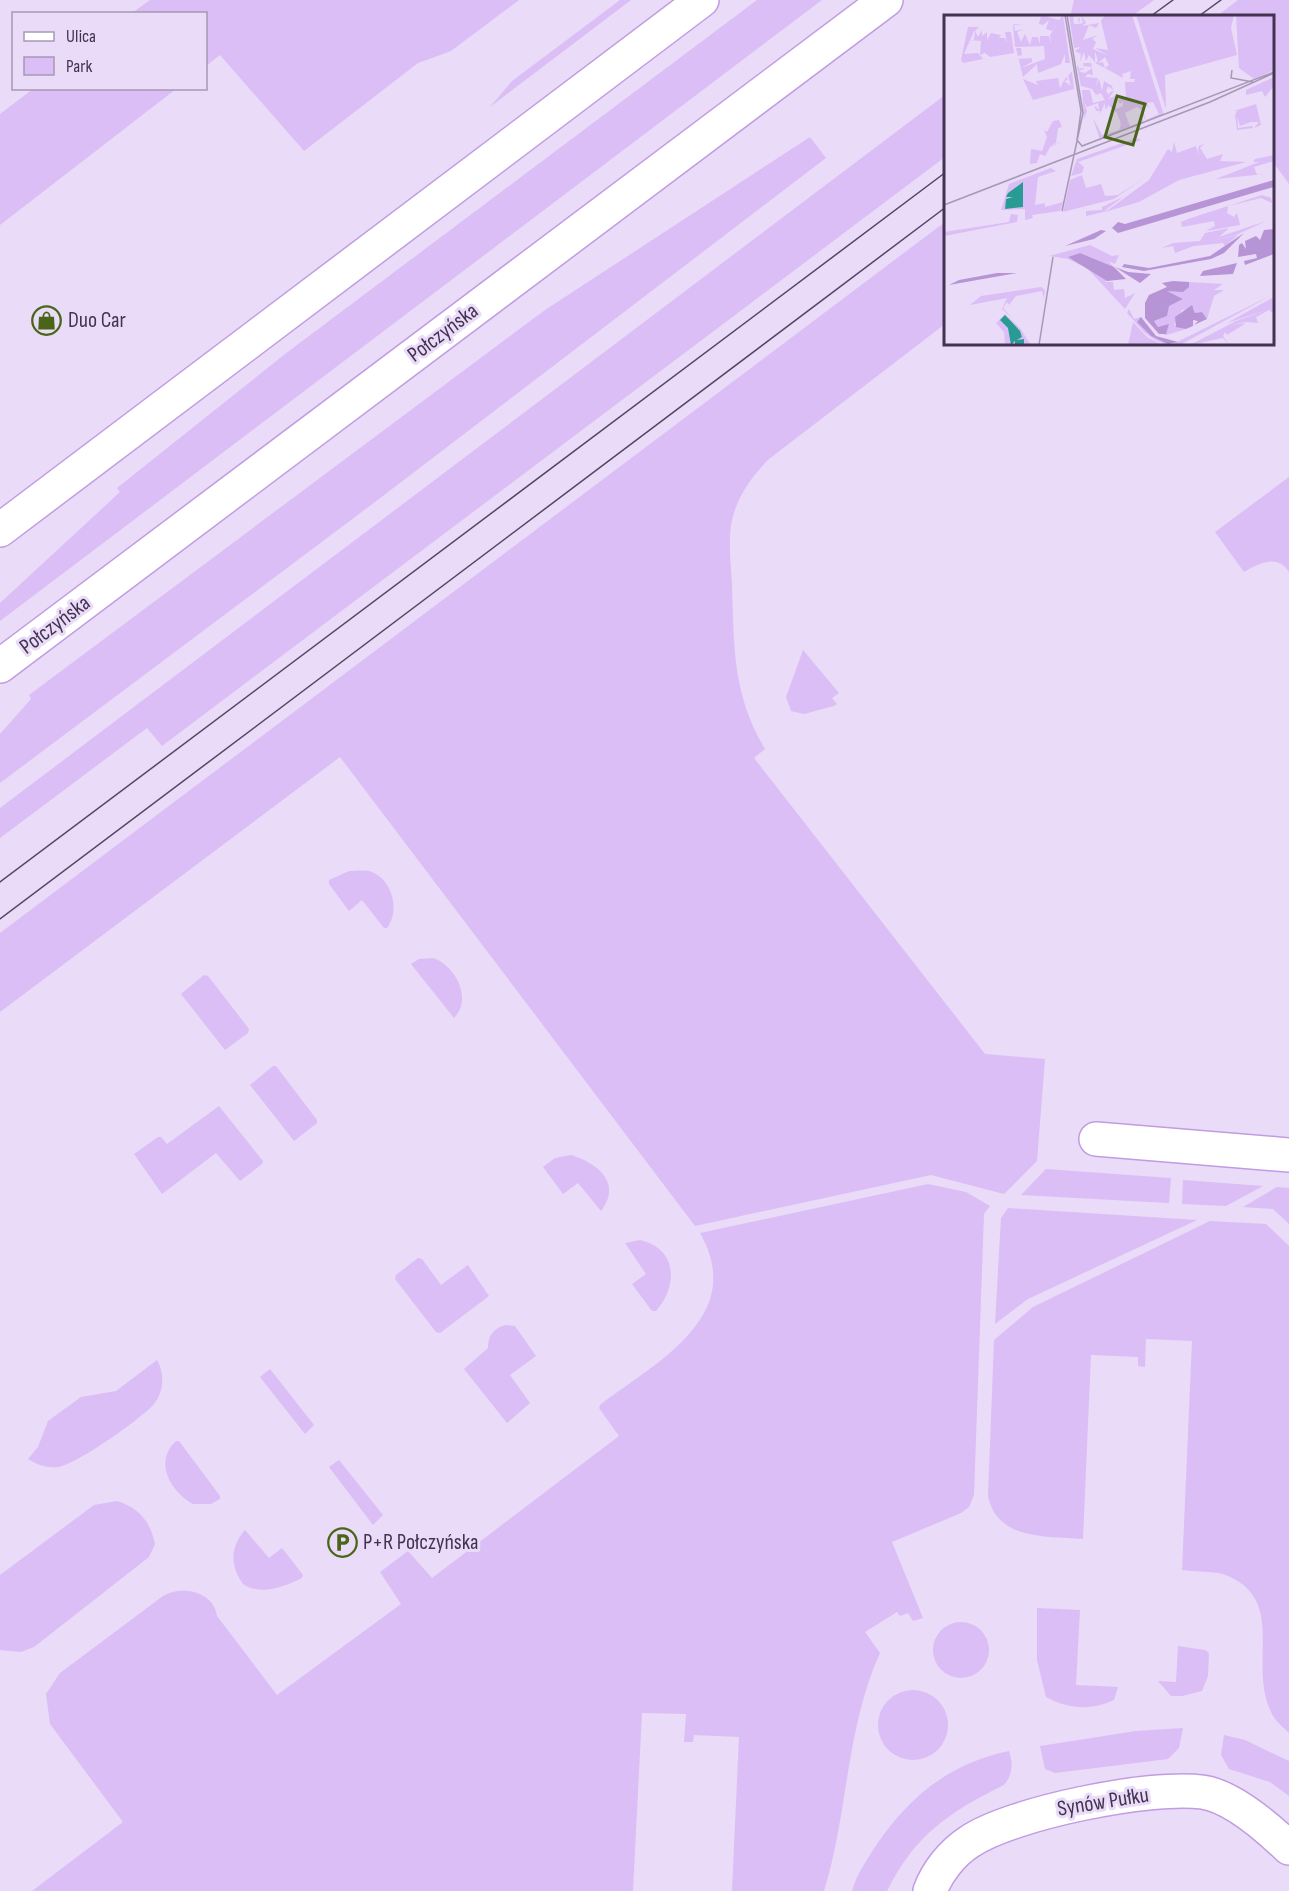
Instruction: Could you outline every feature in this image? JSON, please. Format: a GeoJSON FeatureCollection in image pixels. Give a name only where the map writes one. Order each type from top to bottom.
{"type":"FeatureCollection","features":[{"type":"Feature","properties":{"kind":"main road"},"geometry":{"type":"LineString","coordinates":[[0,530],[702,0]]}},
{"type":"Feature","properties":{"kind":"main road","name":"Połczyńska"},"geometry":{"type":"LineString","coordinates":[[0,666],[886,0]]}},
{"type":"Feature","properties":{"kind":"main road"},"geometry":{"type":"LineString","coordinates":[[1096,1138],[1289,1155]]}},
{"type":"Feature","properties":{"kind":"main road","name":"Synów Pułku"},"geometry":{"type":"LineString","coordinates":[[930,1891],[947,1862],[968,1843],[992,1829],[1039,1813],[1169,1792],[1204,1792],[1243,1809],[1289,1848]]}},
{"type":"Feature","properties":{"kind":"green space"},"geometry":{"type":"Polygon","coordinates":[[[150,0],[519,0],[451,51],[418,63],[304,151],[220,55],[207,65],[207,12],[133,12],[150,0]]]}},
{"type":"Feature","properties":{"kind":"green space"},"geometry":{"type":"Polygon","coordinates":[[[620,0],[631,0],[490,107],[512,81],[620,0]]]}},
{"type":"Feature","properties":{"kind":"green space"},"geometry":{"type":"Polygon","coordinates":[[[757,0],[822,0],[0,621],[0,603],[120,492],[117,488],[285,354],[757,0]]]}},
{"type":"Feature","properties":{"kind":"green space"},"geometry":{"type":"Polygon","coordinates":[[[1074,0],[1154,0],[1133,15],[1072,15],[1074,0]]]}},
{"type":"Feature","properties":{"kind":"green space"},"geometry":{"type":"Polygon","coordinates":[[[1238,0],[1289,0],[1289,184],[1274,163],[1274,15],[1218,15],[1238,0]]]}},
{"type":"Feature","properties":{"kind":"green space"},"geometry":{"type":"Polygon","coordinates":[[[32,90],[175,90],[0,225],[0,114],[32,90]]]}},
{"type":"Feature","properties":{"kind":"green space"},"geometry":{"type":"Polygon","coordinates":[[[944,96],[944,158],[162,746],[147,728],[0,838],[0,808],[944,96]]]}},
{"type":"Feature","properties":{"kind":"green space"},"geometry":{"type":"Polygon","coordinates":[[[810,137],[826,158],[375,502],[0,783],[0,734],[31,699],[29,695],[545,310],[810,137]]]}},
{"type":"Feature","properties":{"kind":"green space"},"geometry":{"type":"Polygon","coordinates":[[[944,223],[944,325],[769,459],[752,478],[743,493],[733,516],[730,533],[733,628],[737,669],[746,709],[765,749],[754,758],[985,1054],[1045,1059],[1037,1161],[1004,1194],[931,1175],[695,1226],[340,757],[0,1012],[0,933],[944,223]]]}},
{"type":"Feature","properties":{"kind":"green space"},"geometry":{"type":"Polygon","coordinates":[[[1289,477],[1289,572],[1279,563],[1268,562],[1244,572],[1215,532],[1289,477]]]}},
{"type":"Feature","properties":{"kind":"green space"},"geometry":{"type":"Polygon","coordinates":[[[803,650],[839,693],[832,698],[837,704],[834,706],[804,714],[791,711],[786,697],[803,650]]]}},
{"type":"Feature","properties":{"kind":"green space"},"geometry":{"type":"Polygon","coordinates":[[[349,871],[369,871],[383,880],[388,887],[394,904],[391,921],[387,928],[384,928],[362,900],[349,911],[329,884],[329,880],[349,871]]]}},
{"type":"Feature","properties":{"kind":"green space"},"geometry":{"type":"Polygon","coordinates":[[[433,958],[448,968],[459,984],[462,1002],[454,1018],[411,964],[419,959],[433,958]]]}},
{"type":"Feature","properties":{"kind":"green space"},"geometry":{"type":"Polygon","coordinates":[[[204,975],[208,976],[249,1029],[248,1033],[225,1050],[181,994],[204,975]]]}},
{"type":"Feature","properties":{"kind":"green space"},"geometry":{"type":"Polygon","coordinates":[[[276,1066],[317,1120],[317,1123],[294,1141],[250,1085],[276,1066]]]}},
{"type":"Feature","properties":{"kind":"green space"},"geometry":{"type":"Polygon","coordinates":[[[219,1106],[263,1161],[262,1164],[240,1181],[216,1153],[162,1194],[134,1154],[158,1137],[161,1137],[167,1144],[219,1106]]]}},
{"type":"Feature","properties":{"kind":"green space"},"geometry":{"type":"Polygon","coordinates":[[[571,1155],[598,1169],[608,1183],[607,1201],[601,1211],[578,1183],[563,1194],[543,1167],[555,1158],[571,1155]]]}},
{"type":"Feature","properties":{"kind":"green space"},"geometry":{"type":"Polygon","coordinates":[[[1046,1169],[1171,1178],[1169,1203],[1021,1195],[1046,1169]]]}},
{"type":"Feature","properties":{"kind":"green space"},"geometry":{"type":"Polygon","coordinates":[[[1183,1180],[1263,1186],[1226,1206],[1182,1204],[1183,1180]]]}},
{"type":"Feature","properties":{"kind":"green space"},"geometry":{"type":"Polygon","coordinates":[[[928,1184],[966,1192],[990,1206],[984,1214],[974,1495],[969,1507],[961,1513],[892,1542],[923,1618],[913,1621],[908,1613],[900,1616],[897,1612],[865,1632],[880,1653],[860,1711],[832,1862],[824,1891],[732,1891],[739,1737],[694,1735],[693,1742],[684,1742],[686,1714],[642,1713],[633,1891],[32,1891],[123,1822],[50,1724],[46,1694],[60,1673],[163,1596],[187,1591],[196,1592],[210,1601],[217,1616],[277,1695],[401,1604],[380,1572],[408,1551],[432,1578],[619,1436],[599,1408],[600,1405],[668,1354],[689,1335],[704,1313],[712,1289],[712,1263],[700,1233],[928,1184]]]}},
{"type":"Feature","properties":{"kind":"green space"},"geometry":{"type":"Polygon","coordinates":[[[1277,1187],[1289,1188],[1289,1224],[1273,1209],[1243,1207],[1277,1187]]]}},
{"type":"Feature","properties":{"kind":"green space"},"geometry":{"type":"Polygon","coordinates":[[[1008,1208],[1197,1220],[1028,1299],[995,1324],[1001,1218],[1008,1208]]]}},
{"type":"Feature","properties":{"kind":"green space"},"geometry":{"type":"Polygon","coordinates":[[[1210,1221],[1266,1224],[1289,1246],[1289,1733],[1271,1712],[1265,1693],[1263,1633],[1261,1615],[1255,1599],[1243,1585],[1223,1574],[1182,1570],[1192,1341],[1146,1339],[1145,1367],[1138,1366],[1138,1357],[1091,1355],[1083,1539],[1040,1536],[1013,1529],[993,1511],[988,1496],[994,1340],[1033,1307],[1210,1221]]]}},
{"type":"Feature","properties":{"kind":"green space"},"geometry":{"type":"Polygon","coordinates":[[[640,1240],[662,1251],[671,1270],[668,1291],[656,1311],[652,1311],[632,1284],[646,1274],[625,1243],[640,1240]]]}},
{"type":"Feature","properties":{"kind":"green space"},"geometry":{"type":"Polygon","coordinates":[[[418,1258],[422,1259],[441,1285],[468,1265],[489,1296],[440,1333],[436,1332],[395,1279],[396,1275],[418,1258]]]}},
{"type":"Feature","properties":{"kind":"green space"},"geometry":{"type":"Polygon","coordinates":[[[506,1325],[515,1326],[536,1356],[510,1375],[530,1403],[507,1423],[464,1369],[488,1348],[492,1333],[506,1325]]]}},
{"type":"Feature","properties":{"kind":"green space"},"geometry":{"type":"Polygon","coordinates":[[[157,1360],[162,1377],[160,1394],[147,1411],[93,1450],[67,1464],[58,1467],[46,1466],[28,1459],[38,1447],[48,1421],[81,1397],[116,1391],[157,1360]]]}},
{"type":"Feature","properties":{"kind":"green space"},"geometry":{"type":"Polygon","coordinates":[[[270,1369],[314,1425],[305,1434],[260,1377],[270,1369]]]}},
{"type":"Feature","properties":{"kind":"green space"},"geometry":{"type":"Polygon","coordinates":[[[176,1441],[179,1441],[220,1499],[211,1504],[193,1504],[178,1492],[165,1467],[169,1449],[176,1441]]]}},
{"type":"Feature","properties":{"kind":"green space"},"geometry":{"type":"Polygon","coordinates":[[[339,1460],[383,1515],[373,1525],[329,1467],[339,1460]]]}},
{"type":"Feature","properties":{"kind":"green space"},"geometry":{"type":"Polygon","coordinates":[[[117,1501],[132,1507],[147,1522],[155,1544],[149,1557],[34,1647],[21,1652],[0,1650],[0,1575],[94,1505],[117,1501]]]}},
{"type":"Feature","properties":{"kind":"green space"},"geometry":{"type":"Polygon","coordinates":[[[245,1530],[269,1558],[282,1548],[303,1575],[302,1578],[280,1587],[264,1590],[250,1588],[243,1584],[234,1563],[234,1550],[245,1530]]]}},
{"type":"Feature","properties":{"kind":"green space"},"geometry":{"type":"Polygon","coordinates":[[[1037,1608],[1080,1610],[1076,1685],[1118,1687],[1114,1700],[1097,1706],[1080,1707],[1063,1704],[1046,1697],[1037,1660],[1037,1608]]]}},
{"type":"Feature","properties":{"kind":"green space"},"geometry":{"type":"Polygon","coordinates":[[[956,1622],[966,1622],[981,1630],[987,1639],[989,1650],[987,1661],[981,1670],[966,1678],[956,1678],[945,1673],[938,1666],[933,1655],[933,1645],[938,1634],[945,1627],[956,1622]]]}},
{"type":"Feature","properties":{"kind":"green space"},"geometry":{"type":"Polygon","coordinates":[[[1178,1646],[1205,1650],[1209,1653],[1208,1676],[1202,1691],[1171,1696],[1158,1681],[1176,1682],[1178,1646]]]}},
{"type":"Feature","properties":{"kind":"green space"},"geometry":{"type":"Polygon","coordinates":[[[913,1690],[926,1693],[938,1700],[945,1712],[948,1725],[945,1738],[938,1750],[926,1757],[913,1760],[900,1757],[888,1750],[881,1738],[878,1725],[881,1712],[888,1700],[900,1693],[913,1690]]]}},
{"type":"Feature","properties":{"kind":"green space"},"geometry":{"type":"Polygon","coordinates":[[[1183,1728],[1179,1748],[1168,1759],[1055,1773],[1045,1769],[1040,1746],[1136,1731],[1183,1728]]]}},
{"type":"Feature","properties":{"kind":"green space"},"geometry":{"type":"Polygon","coordinates":[[[1224,1735],[1245,1740],[1289,1761],[1289,1796],[1270,1782],[1229,1769],[1221,1755],[1224,1735]]]}},
{"type":"Feature","properties":{"kind":"green space"},"geometry":{"type":"Polygon","coordinates":[[[1009,1751],[1011,1769],[1004,1785],[966,1805],[935,1827],[909,1855],[887,1891],[852,1891],[858,1875],[886,1831],[915,1799],[948,1774],[987,1757],[1009,1751]]]}},
{"type":"Feature","properties":{"kind":"tram line"},"geometry":{"type":"LineString","coordinates":[[1152,15],[1173,0]]}},
{"type":"Feature","properties":{"kind":"tram line"},"geometry":{"type":"LineString","coordinates":[[1200,15],[1221,0]]}},
{"type":"Feature","properties":{"kind":"tram line"},"geometry":{"type":"LineString","coordinates":[[0,882],[944,174]]}},
{"type":"Feature","properties":{"kind":"tram line"},"geometry":{"type":"LineString","coordinates":[[0,919],[944,209]]}},
{"type":"Feature","properties":{"kind":"place","name":"Duo Car"},"geometry":{"type":"Point","coordinates":[47,320]}},
{"type":"Feature","properties":{"kind":"place","name":"P+R Połczyńska"},"geometry":{"type":"Point","coordinates":[342,1542]}}]}
